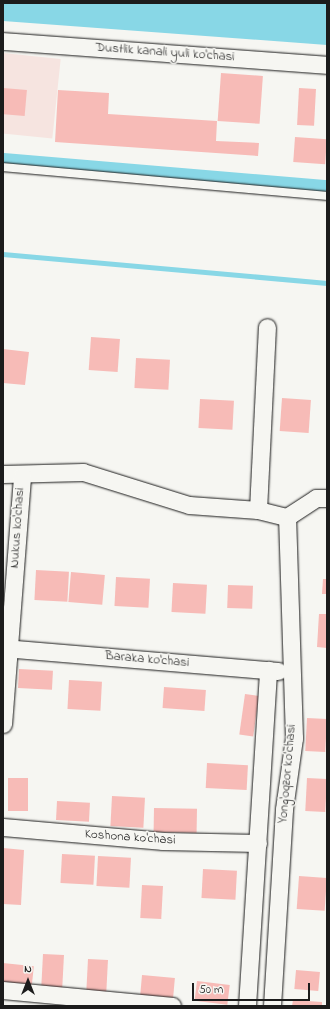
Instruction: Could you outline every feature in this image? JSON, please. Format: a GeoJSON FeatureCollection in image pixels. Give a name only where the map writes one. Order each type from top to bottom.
{"type":"FeatureCollection","features":[{"type":"Feature","properties":{"kind":"street","name":"Dustlik kanali yuli ko'chasi"},"geometry":{"type":"LineString","coordinates":[[3,41],[327,66]]}},
{"type":"Feature","properties":{"kind":"street"},"geometry":{"type":"LineString","coordinates":[[258,510],[266,327]]}},
{"type":"Feature","properties":{"kind":"street"},"geometry":{"type":"LineString","coordinates":[[3,474],[22,476],[83,472],[189,506],[258,510],[287,517],[316,498],[327,498]]}},
{"type":"Feature","properties":{"kind":"street","name":"Nukus ko'chasi"},"geometry":{"type":"LineString","coordinates":[[3,724],[6,649],[22,476]]}},
{"type":"Feature","properties":{"kind":"street","name":"Yong'oqzor ko'chasi"},"geometry":{"type":"LineString","coordinates":[[272,1006],[284,809],[294,738],[287,517]]}},
{"type":"Feature","properties":{"kind":"street","name":"Baraka ko'chasi"},"geometry":{"type":"LineString","coordinates":[[6,649],[292,672]]}},
{"type":"Feature","properties":{"kind":"street"},"geometry":{"type":"LineString","coordinates":[[247,1006],[268,670]]}},
{"type":"Feature","properties":{"kind":"street","name":"Koshona ko'chasi"},"geometry":{"type":"LineString","coordinates":[[3,828],[162,841],[258,843]]}},
{"type":"Feature","properties":{"kind":"street"},"geometry":{"type":"LineString","coordinates":[[3,990],[172,1006]]}},
{"type":"Feature","properties":{"kind":"lane"},"geometry":{"type":"LineString","coordinates":[[3,167],[327,196]]}},
{"type":"Feature","properties":{"kind":"shaded area"},"geometry":{"type":"Polygon","coordinates":[[[3,53],[61,59],[52,139],[3,133],[3,53]]]}},
{"type":"Feature","properties":{"kind":"water"},"geometry":{"type":"Polygon","coordinates":[[[3,3],[327,3],[327,45],[3,21],[3,3]]]}},
{"type":"Feature","properties":{"kind":"building"},"geometry":{"type":"Polygon","coordinates":[[[221,73],[263,76],[260,124],[218,121],[221,73]]]}},
{"type":"Feature","properties":{"kind":"building"},"geometry":{"type":"Polygon","coordinates":[[[3,88],[27,90],[25,116],[3,114],[3,88]]]}},
{"type":"Feature","properties":{"kind":"building"},"geometry":{"type":"Polygon","coordinates":[[[299,88],[316,89],[314,126],[297,125],[299,88]]]}},
{"type":"Feature","properties":{"kind":"building"},"geometry":{"type":"Polygon","coordinates":[[[58,90],[109,93],[108,114],[217,121],[216,141],[259,143],[258,156],[55,142],[58,90]]]}},
{"type":"Feature","properties":{"kind":"building"},"geometry":{"type":"Polygon","coordinates":[[[295,137],[327,139],[325,164],[293,162],[295,137]]]}},
{"type":"Feature","properties":{"kind":"building"},"geometry":{"type":"Polygon","coordinates":[[[91,337],[120,339],[118,372],[89,370],[91,337]]]}},
{"type":"Feature","properties":{"kind":"building"},"geometry":{"type":"Polygon","coordinates":[[[3,349],[29,352],[25,385],[3,383],[3,349]]]}},
{"type":"Feature","properties":{"kind":"building"},"geometry":{"type":"Polygon","coordinates":[[[136,358],[170,360],[168,390],[134,388],[136,358]]]}},
{"type":"Feature","properties":{"kind":"building"},"geometry":{"type":"Polygon","coordinates":[[[282,398],[311,400],[309,433],[280,431],[282,398]]]}},
{"type":"Feature","properties":{"kind":"building"},"geometry":{"type":"Polygon","coordinates":[[[200,399],[234,401],[232,430],[198,428],[200,399]]]}},
{"type":"Feature","properties":{"kind":"building"},"geometry":{"type":"Polygon","coordinates":[[[36,570],[69,572],[67,602],[34,600],[36,570]]]}},
{"type":"Feature","properties":{"kind":"building"},"geometry":{"type":"Polygon","coordinates":[[[71,572],[105,575],[102,605],[68,602],[71,572]]]}},
{"type":"Feature","properties":{"kind":"building"},"geometry":{"type":"Polygon","coordinates":[[[116,577],[150,579],[148,608],[114,606],[116,577]]]}},
{"type":"Feature","properties":{"kind":"building"},"geometry":{"type":"Polygon","coordinates":[[[323,579],[327,579],[327,594],[322,594],[323,579]]]}},
{"type":"Feature","properties":{"kind":"building"},"geometry":{"type":"Polygon","coordinates":[[[173,583],[207,585],[205,614],[171,612],[173,583]]]}},
{"type":"Feature","properties":{"kind":"building"},"geometry":{"type":"Polygon","coordinates":[[[228,585],[253,586],[252,609],[227,608],[228,585]]]}},
{"type":"Feature","properties":{"kind":"building"},"geometry":{"type":"Polygon","coordinates":[[[319,614],[327,614],[327,648],[317,647],[319,614]]]}},
{"type":"Feature","properties":{"kind":"building"},"geometry":{"type":"Polygon","coordinates":[[[19,669],[53,671],[52,690],[18,688],[19,669]]]}},
{"type":"Feature","properties":{"kind":"building"},"geometry":{"type":"Polygon","coordinates":[[[69,680],[102,682],[100,711],[67,709],[69,680]]]}},
{"type":"Feature","properties":{"kind":"building"},"geometry":{"type":"Polygon","coordinates":[[[164,687],[206,690],[204,711],[163,708],[164,687]]]}},
{"type":"Feature","properties":{"kind":"building"},"geometry":{"type":"Polygon","coordinates":[[[245,694],[259,696],[253,737],[239,735],[245,694]]]}},
{"type":"Feature","properties":{"kind":"building"},"geometry":{"type":"Polygon","coordinates":[[[307,718],[327,719],[325,752],[305,751],[307,718]]]}},
{"type":"Feature","properties":{"kind":"building"},"geometry":{"type":"Polygon","coordinates":[[[207,763],[248,765],[247,790],[206,788],[207,763]]]}},
{"type":"Feature","properties":{"kind":"building"},"geometry":{"type":"Polygon","coordinates":[[[8,778],[28,778],[28,811],[8,811],[8,778]]]}},
{"type":"Feature","properties":{"kind":"building"},"geometry":{"type":"Polygon","coordinates":[[[307,778],[327,779],[325,812],[305,811],[307,778]]]}},
{"type":"Feature","properties":{"kind":"building"},"geometry":{"type":"Polygon","coordinates":[[[112,796],[145,798],[143,828],[110,826],[112,796]]]}},
{"type":"Feature","properties":{"kind":"building"},"geometry":{"type":"Polygon","coordinates":[[[57,801],[90,803],[89,822],[56,820],[57,801]]]}},
{"type":"Feature","properties":{"kind":"building"},"geometry":{"type":"Polygon","coordinates":[[[154,808],[197,809],[197,833],[154,832],[154,808]]]}},
{"type":"Feature","properties":{"kind":"building"},"geometry":{"type":"Polygon","coordinates":[[[3,848],[24,850],[21,905],[3,904],[3,848]]]}},
{"type":"Feature","properties":{"kind":"building"},"geometry":{"type":"Polygon","coordinates":[[[62,854],[95,856],[93,885],[60,883],[62,854]]]}},
{"type":"Feature","properties":{"kind":"building"},"geometry":{"type":"Polygon","coordinates":[[[98,856],[131,858],[129,888],[96,886],[98,856]]]}},
{"type":"Feature","properties":{"kind":"building"},"geometry":{"type":"Polygon","coordinates":[[[203,869],[237,871],[235,900],[201,898],[203,869]]]}},
{"type":"Feature","properties":{"kind":"building"},"geometry":{"type":"Polygon","coordinates":[[[299,876],[327,878],[325,911],[297,909],[299,876]]]}},
{"type":"Feature","properties":{"kind":"building"},"geometry":{"type":"Polygon","coordinates":[[[142,885],[163,886],[161,919],[140,918],[142,885]]]}},
{"type":"Feature","properties":{"kind":"building"},"geometry":{"type":"Polygon","coordinates":[[[43,954],[64,955],[62,988],[41,987],[43,954]]]}},
{"type":"Feature","properties":{"kind":"building"},"geometry":{"type":"Polygon","coordinates":[[[88,959],[108,960],[106,994],[86,993],[88,959]]]}},
{"type":"Feature","properties":{"kind":"building"},"geometry":{"type":"Polygon","coordinates":[[[3,963],[34,966],[32,987],[3,984],[3,963]]]}},
{"type":"Feature","properties":{"kind":"building"},"geometry":{"type":"Polygon","coordinates":[[[296,970],[320,972],[318,991],[294,989],[296,970]]]}},
{"type":"Feature","properties":{"kind":"building"},"geometry":{"type":"Polygon","coordinates":[[[142,975],[175,978],[173,998],[140,995],[142,975]]]}},
{"type":"Feature","properties":{"kind":"building"},"geometry":{"type":"Polygon","coordinates":[[[197,981],[230,985],[227,1005],[195,1001],[197,981]]]}},
{"type":"Feature","properties":{"kind":"building"},"geometry":{"type":"Polygon","coordinates":[[[293,1000],[322,1002],[322,1006],[292,1006],[293,1000]]]}},
{"type":"Feature","properties":{"kind":"waterway"},"geometry":{"type":"LineString","coordinates":[[3,161],[327,188]]}},
{"type":"Feature","properties":{"kind":"waterway"},"geometry":{"type":"LineString","coordinates":[[3,254],[327,283]]}}]}
